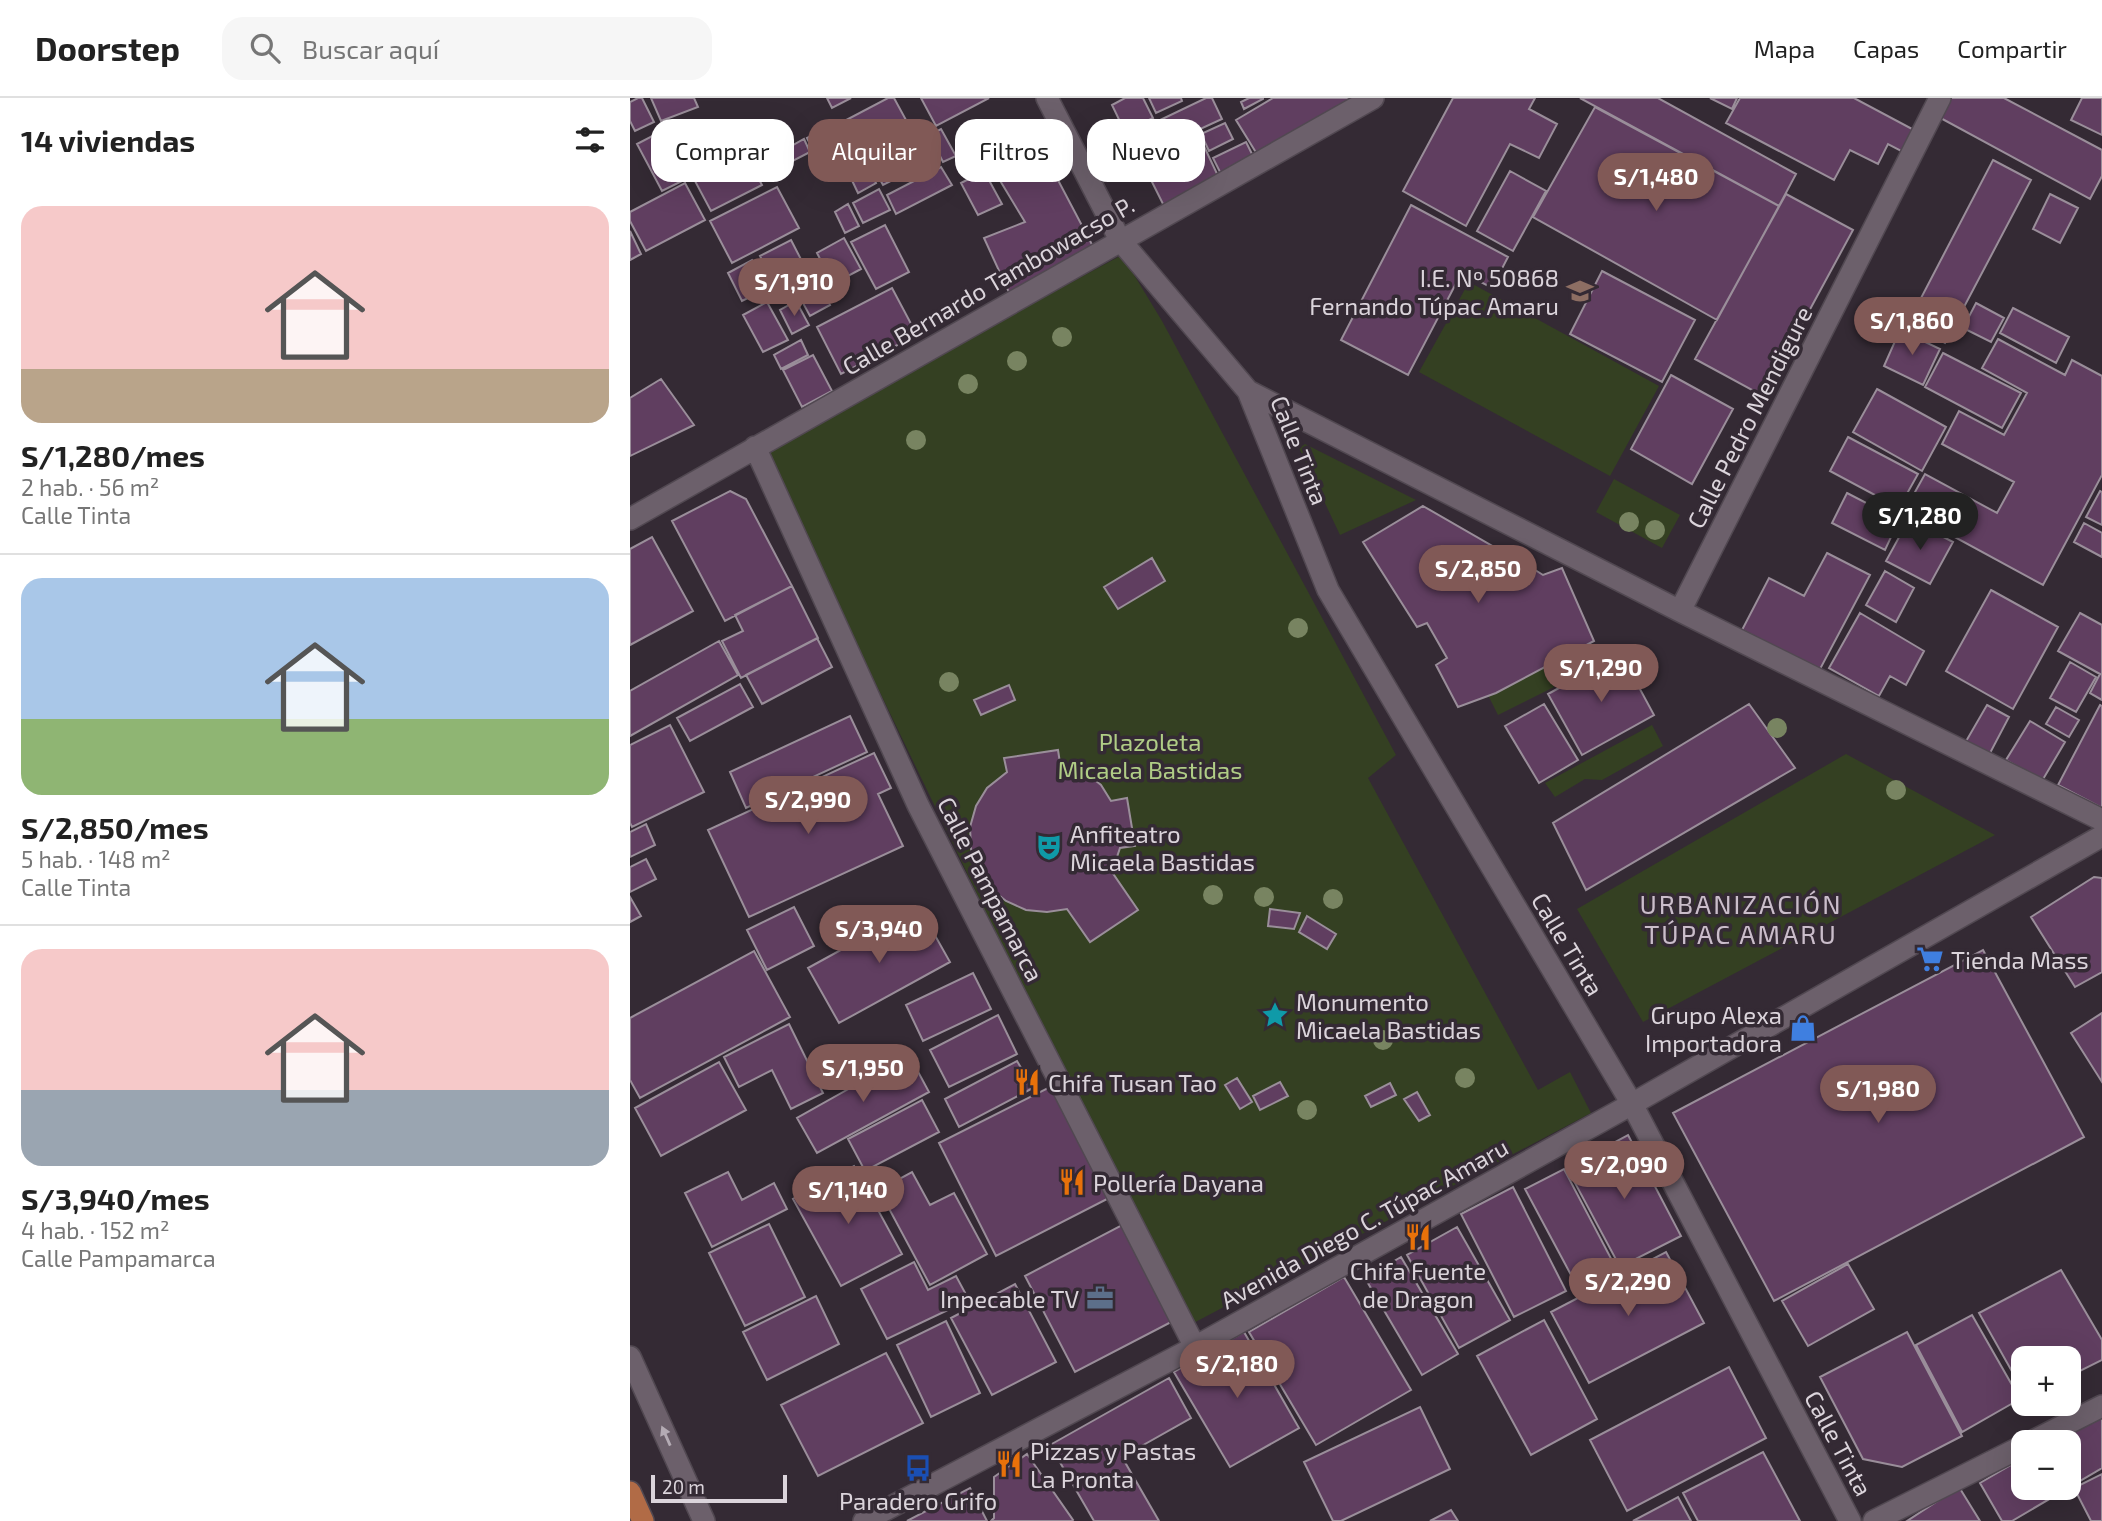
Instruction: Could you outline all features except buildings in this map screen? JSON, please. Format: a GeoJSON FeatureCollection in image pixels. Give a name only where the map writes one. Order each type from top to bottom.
{"type":"FeatureCollection","features":[{"type":"Feature","properties":{"kind":"main road"},"geometry":{"type":"LineString","coordinates":[[630,1492],[643,1521]]}},
{"type":"Feature","properties":{"kind":"street","name":"Calle Tinta"},"geometry":{"type":"LineString","coordinates":[[1048,98],[1120,240],[1248,391],[1328,590],[1632,1104],[1850,1521]]}},
{"type":"Feature","properties":{"kind":"street","name":"Calle Bernardo Tambowacso P."},"geometry":{"type":"LineString","coordinates":[[630,519],[1373,98]]}},
{"type":"Feature","properties":{"kind":"street","name":"Calle Pedro Mendigure"},"geometry":{"type":"LineString","coordinates":[[1680,611],[1940,98]]}},
{"type":"Feature","properties":{"kind":"street","name":"Calle Tinta"},"geometry":{"type":"LineString","coordinates":[[1248,391],[1680,611],[2102,820]]}},
{"type":"Feature","properties":{"kind":"street","name":"Calle Pampamarca"},"geometry":{"type":"LineString","coordinates":[[755,447],[918,805],[1195,1347]]}},
{"type":"Feature","properties":{"kind":"street","name":"Avenida Diego C. Túpac Amaru"},"geometry":{"type":"LineString","coordinates":[[864,1521],[1195,1347],[1632,1104],[2102,836]]}},
{"type":"Feature","properties":{"kind":"street"},"geometry":{"type":"LineString","coordinates":[[630,1357],[704,1521]]}},
{"type":"Feature","properties":{"kind":"street"},"geometry":{"type":"LineString","coordinates":[[2055,1430],[2102,1406]]}},
{"type":"Feature","properties":{"kind":"street"},"geometry":{"type":"LineString","coordinates":[[1874,1521],[2011,1452]]}},
{"type":"Feature","properties":{"kind":"green space","name":"Plazoleta Micaela Bastidas"},"geometry":{"type":"Polygon","coordinates":[[[1122,255],[1162,321],[1396,755],[1368,778],[1538,1090],[1570,1072],[1591,1113],[1186,1327],[764,452],[806,432],[920,364],[1122,255]]]}},
{"type":"Feature","properties":{"kind":"green space"},"geometry":{"type":"Polygon","coordinates":[[[1469,282],[1659,386],[1610,476],[1419,372],[1469,282]]]}},
{"type":"Feature","properties":{"kind":"green space"},"geometry":{"type":"Polygon","coordinates":[[[1305,444],[1416,500],[1340,535],[1299,448],[1305,444]]]}},
{"type":"Feature","properties":{"kind":"green space"},"geometry":{"type":"Polygon","coordinates":[[[1614,479],[1680,515],[1662,548],[1596,512],[1614,479]]]}},
{"type":"Feature","properties":{"kind":"green space"},"geometry":{"type":"Polygon","coordinates":[[[1549,665],[1554,687],[1498,715],[1488,695],[1549,665]]]}},
{"type":"Feature","properties":{"kind":"green space"},"geometry":{"type":"Polygon","coordinates":[[[1652,725],[1663,746],[1602,780],[1585,779],[1555,797],[1545,783],[1652,725]]]}},
{"type":"Feature","properties":{"kind":"green space"},"geometry":{"type":"Polygon","coordinates":[[[1846,754],[1995,835],[1643,1022],[1577,909],[1846,754]]]}},
{"type":"Feature","properties":{"kind":"place","name":"I.E. Nº 50868 Fernando Túpac Amaru"},"geometry":{"type":"Point","coordinates":[1580,291]}},
{"type":"Feature","properties":{"kind":"place","name":"Anfiteatro Micaela Bastidas"},"geometry":{"type":"Point","coordinates":[1049,847]}},
{"type":"Feature","properties":{"kind":"place","name":"Tienda Mass"},"geometry":{"type":"Point","coordinates":[1930,959]}},
{"type":"Feature","properties":{"kind":"place","name":"Monumento Micaela Bastidas"},"geometry":{"type":"Point","coordinates":[1275,1015]}},
{"type":"Feature","properties":{"kind":"place","name":"Grupo Alexa Importadora"},"geometry":{"type":"Point","coordinates":[1803,1028]}},
{"type":"Feature","properties":{"kind":"place","name":"Chifa Tusan Tao"},"geometry":{"type":"Point","coordinates":[1027,1082]}},
{"type":"Feature","properties":{"kind":"place","name":"Pollería Dayana"},"geometry":{"type":"Point","coordinates":[1072,1182]}},
{"type":"Feature","properties":{"kind":"place","name":"Chifa Fuente de Dragon"},"geometry":{"type":"Point","coordinates":[1418,1237]}},
{"type":"Feature","properties":{"kind":"place","name":"Inpecable TV"},"geometry":{"type":"Point","coordinates":[1100,1298]}},
{"type":"Feature","properties":{"kind":"place","name":"Pizzas y Pastas La Pronta"},"geometry":{"type":"Point","coordinates":[1009,1464]}},
{"type":"Feature","properties":{"kind":"place","name":"Paradero Grifo"},"geometry":{"type":"Point","coordinates":[918,1468]}},
{"type":"Feature","properties":{"kind":"district","name":"URBANIZACIÓN TÚPAC AMARU"},"geometry":{"type":"Point","coordinates":[1741,918]}}]}
